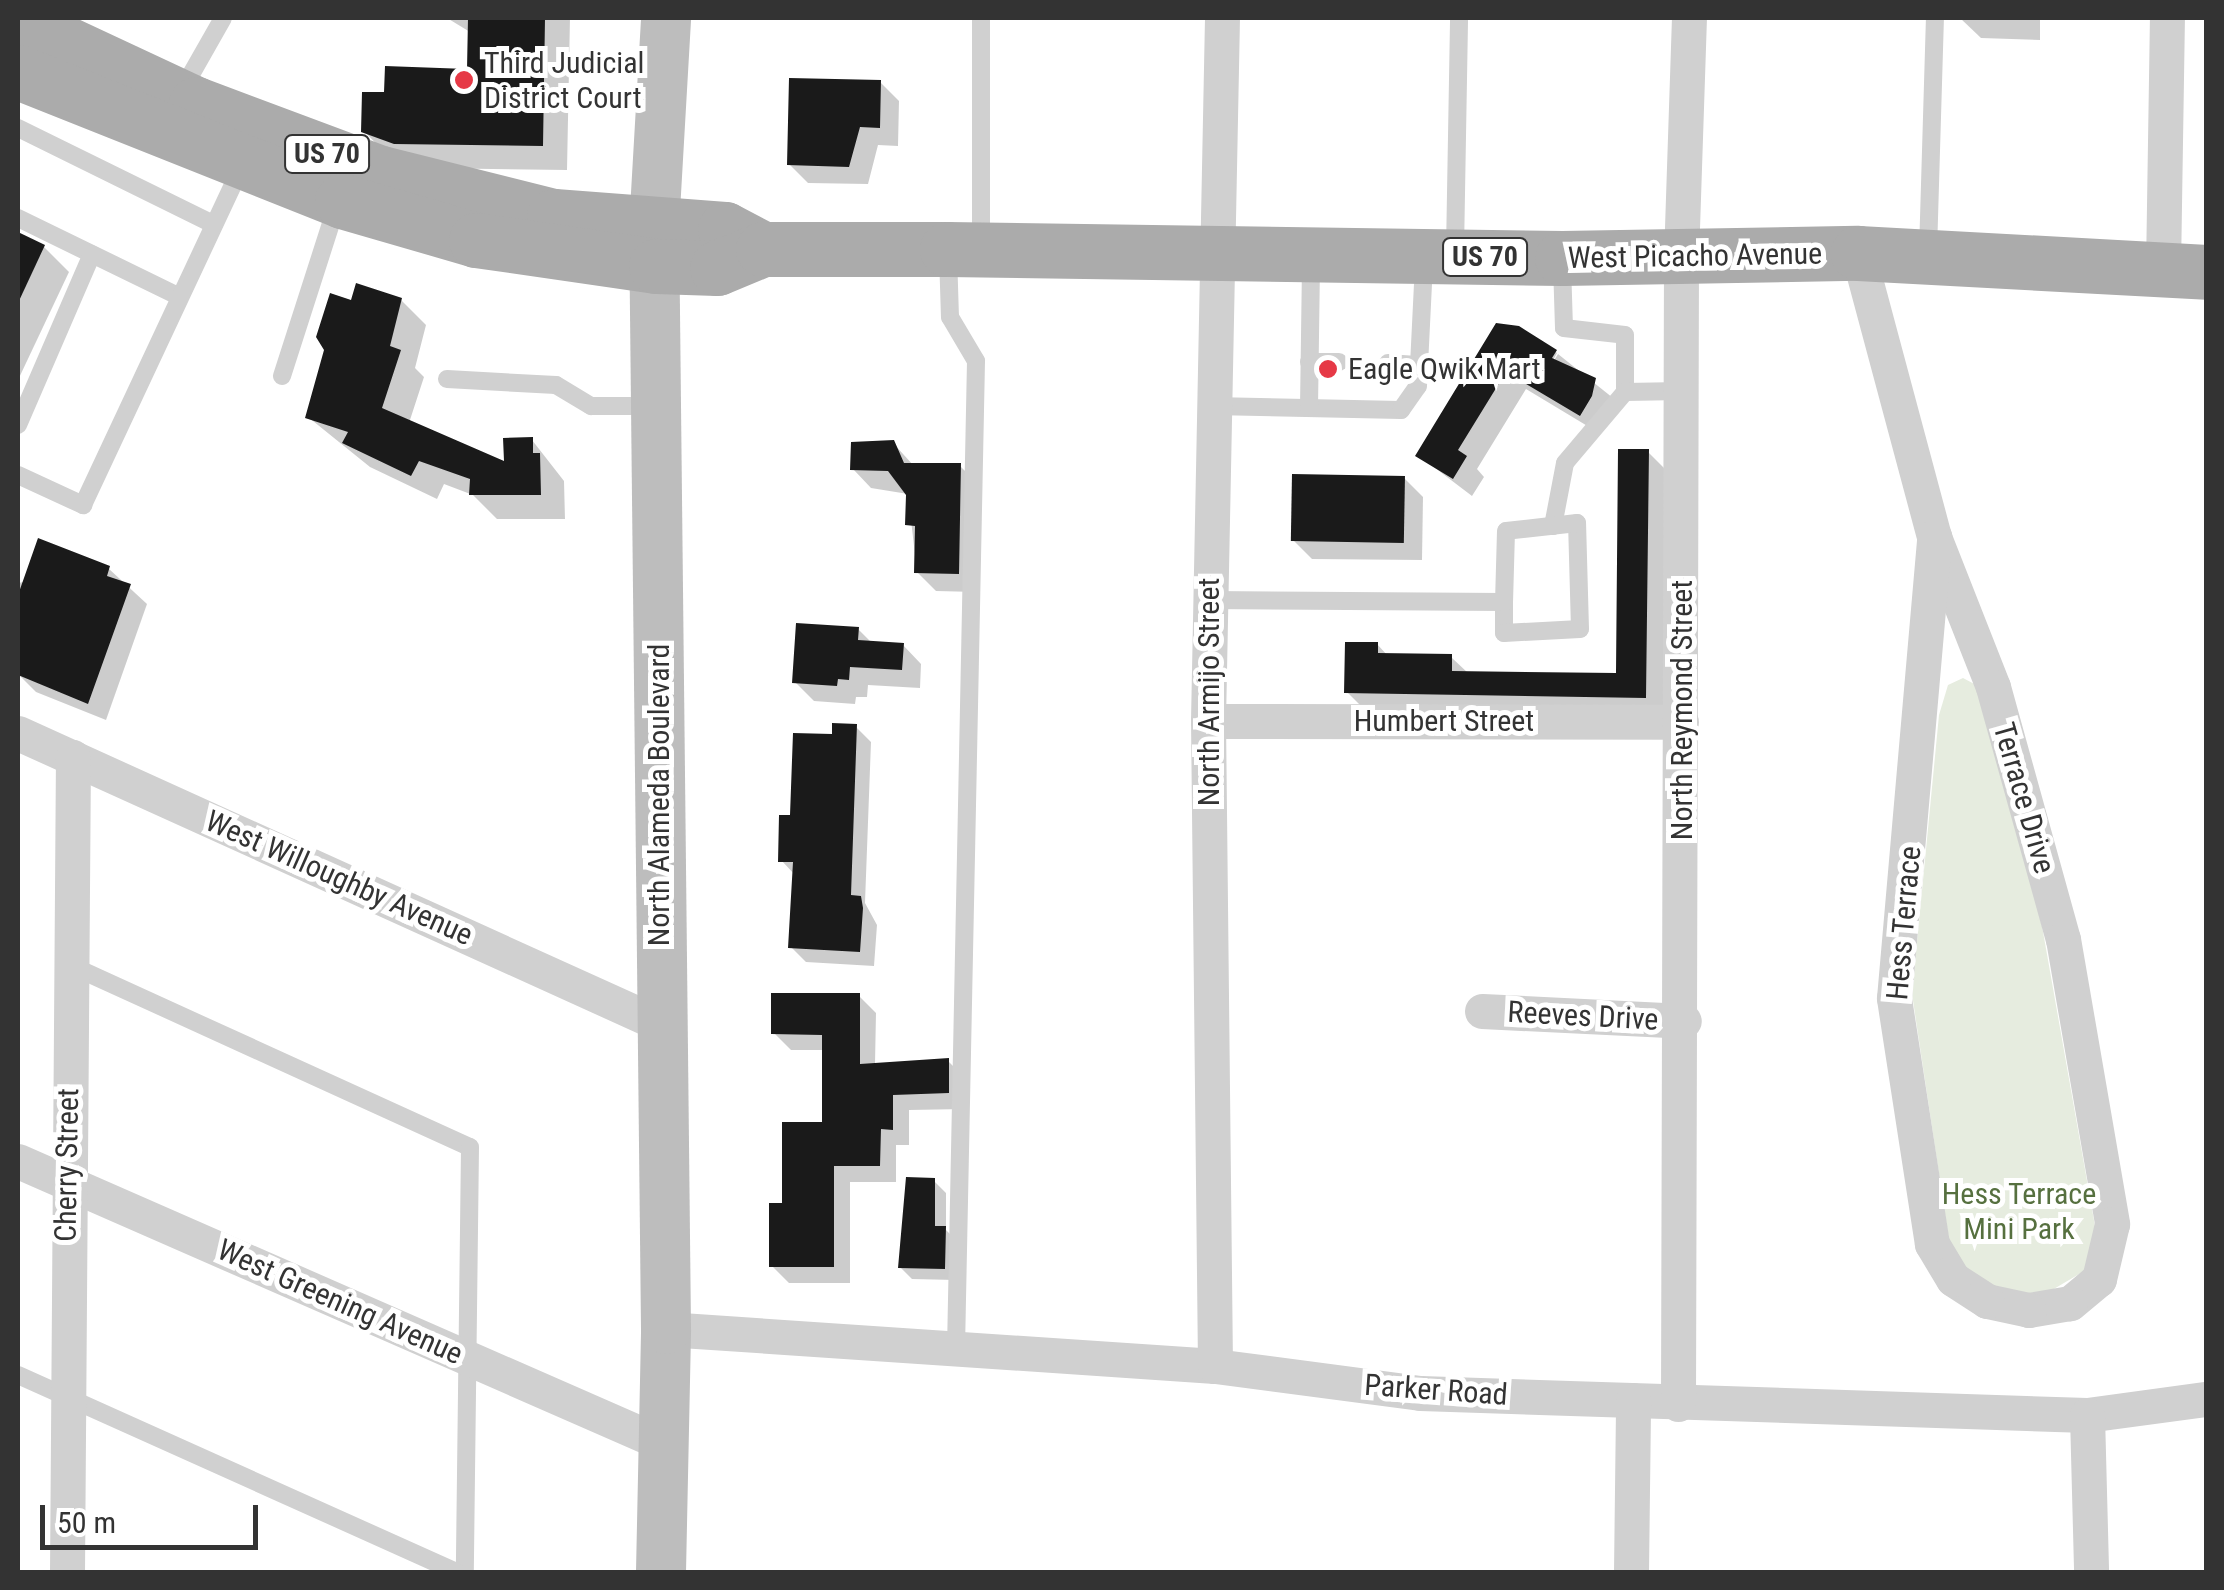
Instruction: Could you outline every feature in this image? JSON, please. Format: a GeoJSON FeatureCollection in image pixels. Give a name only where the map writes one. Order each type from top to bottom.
{"type":"FeatureCollection","features":[{"type":"Feature","properties":{"kind":"main road","name":"West Picacho Avenue"},"geometry":{"type":"LineString","coordinates":[[42,38],[178,96],[447,192],[554,216],[655,247]]}},
{"type":"Feature","properties":{"kind":"main road","name":"West Picacho Avenue"},"geometry":{"type":"LineString","coordinates":[[42,38],[243,164],[338,200],[476,240],[655,247],[725,229],[763,249],[1562,258],[1858,252],[2185,270]]}},
{"type":"Feature","properties":{"kind":"street","name":"North Alameda Boulevard"},"geometry":{"type":"LineString","coordinates":[[662,1572],[666,1330],[655,247],[666,18]]}},
{"type":"Feature","properties":{"kind":"street","name":"North Armijo Street"},"geometry":{"type":"LineString","coordinates":[[1214,1366],[1208,721],[1222,18]]}},
{"type":"Feature","properties":{"kind":"street","name":"North Reymond Street"},"geometry":{"type":"LineString","coordinates":[[1678,1404],[1684,1020],[1682,258],[1689,18]]}},
{"type":"Feature","properties":{"kind":"street"},"geometry":{"type":"LineString","coordinates":[[2167,18],[2185,270]]}},
{"type":"Feature","properties":{"kind":"street","name":"Terrace Drive"},"geometry":{"type":"LineString","coordinates":[[1858,252],[1934,537],[1993,686],[2058,922],[2112,1224],[2099,1278],[2070,1303],[2028,1310]]}},
{"type":"Feature","properties":{"kind":"street","name":"Hess Terrace"},"geometry":{"type":"LineString","coordinates":[[1934,537],[1894,998],[1932,1244],[1953,1279],[1987,1300],[2028,1310]]}},
{"type":"Feature","properties":{"kind":"street","name":"Humbert Street"},"geometry":{"type":"LineString","coordinates":[[1208,721],[1681,722]]}},
{"type":"Feature","properties":{"kind":"street","name":"West Willoughby Avenue"},"geometry":{"type":"LineString","coordinates":[[18,733],[660,1024]]}},
{"type":"Feature","properties":{"kind":"street","name":"Cherry Street"},"geometry":{"type":"LineString","coordinates":[[67,1572],[66,1183],[73,758]]}},
{"type":"Feature","properties":{"kind":"street","name":"Reeves Drive"},"geometry":{"type":"LineString","coordinates":[[1482,1012],[1684,1020]]}},
{"type":"Feature","properties":{"kind":"street","name":"West Greening Avenue"},"geometry":{"type":"LineString","coordinates":[[18,1161],[662,1443]]}},
{"type":"Feature","properties":{"kind":"street","name":"Parker Road"},"geometry":{"type":"LineString","coordinates":[[666,1330],[1214,1366],[1420,1393],[2088,1415],[2206,1399]]}},
{"type":"Feature","properties":{"kind":"street"},"geometry":{"type":"LineString","coordinates":[[1631,1572],[1633,1400]]}},
{"type":"Feature","properties":{"kind":"street"},"geometry":{"type":"LineString","coordinates":[[2088,1415],[2091,1572]]}},
{"type":"Feature","properties":{"kind":"lane"},"geometry":{"type":"LineString","coordinates":[[178,96],[223,18]]}},
{"type":"Feature","properties":{"kind":"lane"},"geometry":{"type":"LineString","coordinates":[[956,1348],[976,361],[950,317],[964,249],[981,18]]}},
{"type":"Feature","properties":{"kind":"lane"},"geometry":{"type":"LineString","coordinates":[[1212,406],[1401,410],[1418,386],[1440,257],[1459,18]]}},
{"type":"Feature","properties":{"kind":"lane"},"geometry":{"type":"LineString","coordinates":[[1928,256],[1935,18]]}},
{"type":"Feature","properties":{"kind":"lane"},"geometry":{"type":"LineString","coordinates":[[18,128],[213,224]]}},
{"type":"Feature","properties":{"kind":"lane"},"geometry":{"type":"LineString","coordinates":[[18,475],[83,505],[243,164]]}},
{"type":"Feature","properties":{"kind":"lane"},"geometry":{"type":"LineString","coordinates":[[282,376],[338,200]]}},
{"type":"Feature","properties":{"kind":"lane"},"geometry":{"type":"LineString","coordinates":[[18,218],[178,296]]}},
{"type":"Feature","properties":{"kind":"lane"},"geometry":{"type":"LineString","coordinates":[[18,425],[92,254]]}},
{"type":"Feature","properties":{"kind":"lane"},"geometry":{"type":"LineString","coordinates":[[1309,408],[1311,256]]}},
{"type":"Feature","properties":{"kind":"lane"},"geometry":{"type":"LineString","coordinates":[[1554,526],[1565,462],[1625,392],[1625,335],[1564,328],[1562,258]]}},
{"type":"Feature","properties":{"kind":"lane"},"geometry":{"type":"LineString","coordinates":[[1309,362],[1339,362]]}},
{"type":"Feature","properties":{"kind":"lane"},"geometry":{"type":"LineString","coordinates":[[1388,364],[1420,364]]}},
{"type":"Feature","properties":{"kind":"lane"},"geometry":{"type":"LineString","coordinates":[[448,379],[556,385],[592,406],[657,406]]}},
{"type":"Feature","properties":{"kind":"lane"},"geometry":{"type":"LineString","coordinates":[[1625,392],[1682,391]]}},
{"type":"Feature","properties":{"kind":"lane"},"geometry":{"type":"LineString","coordinates":[[1577,523],[1580,629],[1504,633],[1504,602],[1506,530],[1577,523]]}},
{"type":"Feature","properties":{"kind":"lane"},"geometry":{"type":"LineString","coordinates":[[1210,600],[1504,602]]}},
{"type":"Feature","properties":{"kind":"lane"},"geometry":{"type":"LineString","coordinates":[[70,964],[470,1146],[472,1360],[465,1572]]}},
{"type":"Feature","properties":{"kind":"lane"},"geometry":{"type":"LineString","coordinates":[[18,1376],[456,1572]]}},
{"type":"Feature","properties":{"kind":"green space","name":"Hess Terrace Mini Park"},"geometry":{"type":"Polygon","coordinates":[[[1963,678],[1980,687],[2042,926],[2098,1243],[2086,1270],[2047,1293],[2017,1294],[1985,1285],[1964,1270],[1949,1240],[1912,994],[1939,715],[1948,685],[1963,678]]]}},
{"type":"Feature","properties":{"kind":"building","name":"Third Judicial District Court"},"geometry":{"type":"Polygon","coordinates":[[[468,18],[545,18],[543,146],[394,144],[361,132],[362,92],[384,92],[385,66],[467,69],[468,18]]]}},
{"type":"Feature","properties":{"kind":"building"},"geometry":{"type":"Polygon","coordinates":[[[789,78],[881,80],[880,128],[860,127],[849,167],[787,165],[789,78]]]}},
{"type":"Feature","properties":{"kind":"building"},"geometry":{"type":"Polygon","coordinates":[[[18,232],[45,245],[18,303],[18,232]]]}},
{"type":"Feature","properties":{"kind":"building"},"geometry":{"type":"Polygon","coordinates":[[[356,283],[402,298],[390,346],[401,350],[382,408],[504,461],[503,438],[533,437],[533,453],[540,453],[541,495],[469,495],[470,479],[419,461],[411,476],[342,443],[348,432],[305,418],[324,350],[316,337],[330,293],[351,300],[356,283]]]}},
{"type":"Feature","properties":{"kind":"building"},"geometry":{"type":"Polygon","coordinates":[[[1496,323],[1519,326],[1557,350],[1552,358],[1596,378],[1592,396],[1580,416],[1506,372],[1458,450],[1467,456],[1453,479],[1415,456],[1496,323]]]}},
{"type":"Feature","properties":{"kind":"building"},"geometry":{"type":"Polygon","coordinates":[[[894,440],[904,463],[961,463],[959,574],[914,573],[915,526],[905,525],[906,495],[888,471],[850,470],[851,442],[894,440]]]}},
{"type":"Feature","properties":{"kind":"building"},"geometry":{"type":"Polygon","coordinates":[[[1618,449],[1649,449],[1646,698],[1344,693],[1345,642],[1378,642],[1378,653],[1452,654],[1452,671],[1616,673],[1618,449]]]}},
{"type":"Feature","properties":{"kind":"building"},"geometry":{"type":"Polygon","coordinates":[[[1292,474],[1405,476],[1404,543],[1291,541],[1292,474]]]}},
{"type":"Feature","properties":{"kind":"building"},"geometry":{"type":"Polygon","coordinates":[[[38,538],[110,566],[107,576],[131,584],[88,704],[18,675],[18,595],[38,538]]]}},
{"type":"Feature","properties":{"kind":"building"},"geometry":{"type":"Polygon","coordinates":[[[796,623],[859,627],[858,640],[904,643],[902,670],[850,667],[849,680],[838,679],[837,686],[792,683],[796,623]]]}},
{"type":"Feature","properties":{"kind":"building"},"geometry":{"type":"Polygon","coordinates":[[[832,723],[857,724],[851,895],[861,896],[863,908],[860,952],[788,948],[793,862],[778,862],[779,815],[790,815],[793,733],[832,734],[832,723]]]}},
{"type":"Feature","properties":{"kind":"building"},"geometry":{"type":"Polygon","coordinates":[[[771,993],[860,993],[860,1064],[949,1058],[949,1093],[893,1095],[893,1130],[881,1129],[880,1166],[834,1166],[834,1267],[769,1267],[769,1203],[782,1203],[782,1122],[822,1122],[822,1035],[771,1034],[771,993]]]}},
{"type":"Feature","properties":{"kind":"building"},"geometry":{"type":"Polygon","coordinates":[[[906,1177],[935,1178],[935,1226],[946,1226],[945,1269],[898,1268],[906,1177]]]}},
{"type":"Feature","properties":{"kind":"place","name":"Third Judicial District Court"},"geometry":{"type":"Point","coordinates":[464,80]}},
{"type":"Feature","properties":{"kind":"place","name":"Eagle Qwik Mart"},"geometry":{"type":"Point","coordinates":[1328,369]}}]}
